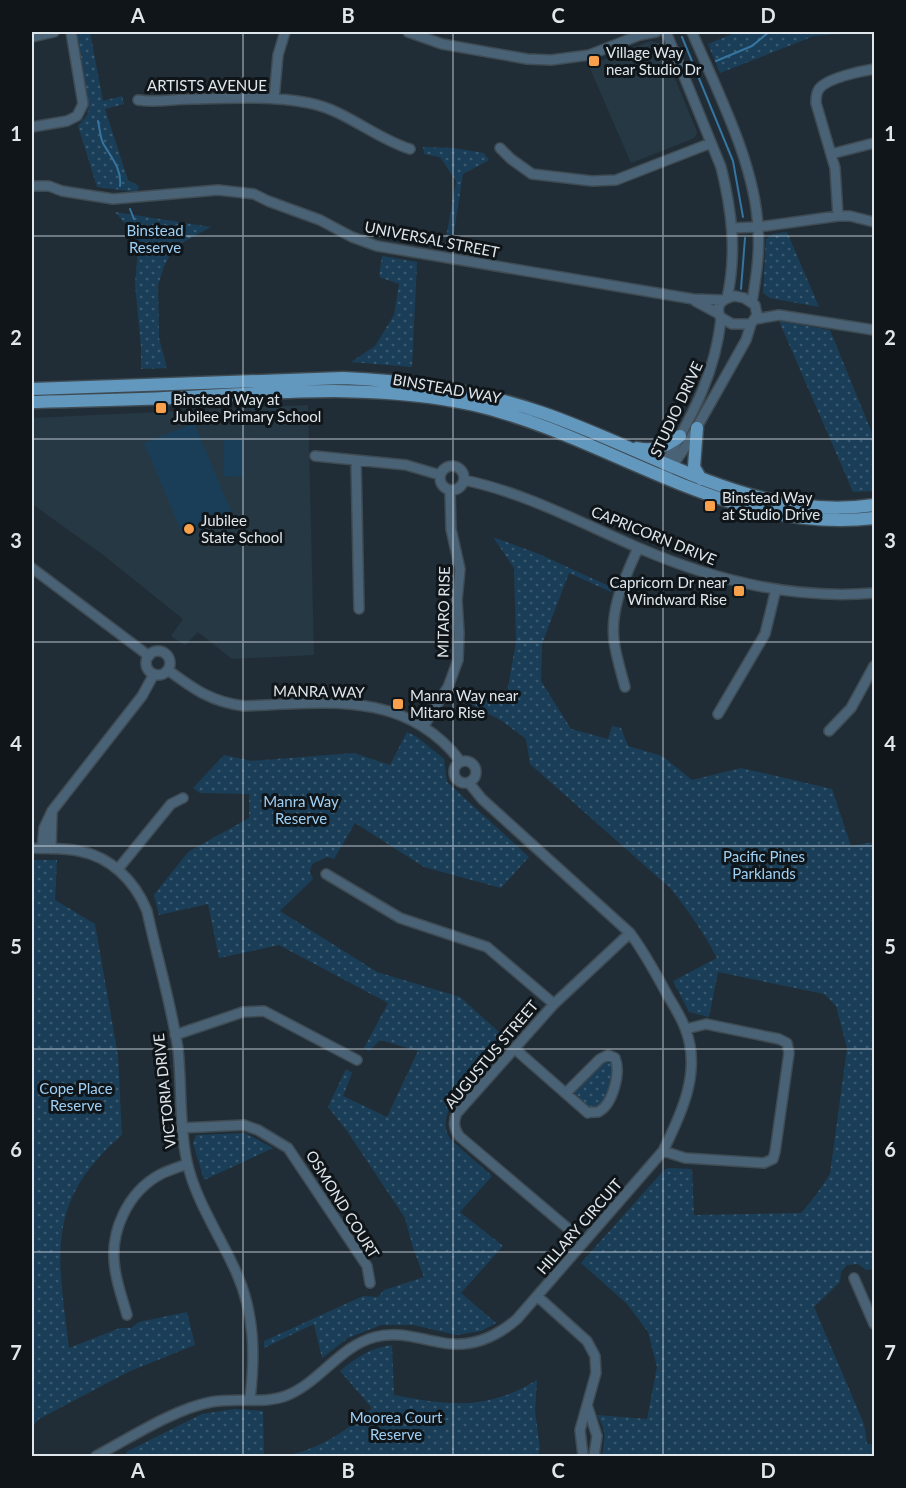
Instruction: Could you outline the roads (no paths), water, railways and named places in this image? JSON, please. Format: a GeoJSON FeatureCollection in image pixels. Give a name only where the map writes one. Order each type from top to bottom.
{"type":"FeatureCollection","features":[{"type":"Feature","properties":{"kind":"main road","name":"BINSTEAD WAY"},"geometry":{"type":"LineString","coordinates":[[32,389],[322,379],[395,381],[501,400],[548,415],[701,479],[757,498],[788,504],[827,507],[874,505]]}},
{"type":"Feature","properties":{"kind":"main road","name":"BINSTEAD WAY"},"geometry":{"type":"LineString","coordinates":[[32,402],[335,391],[420,396],[475,406],[549,428],[663,477],[751,509],[786,517],[829,520],[874,518]]}},
{"type":"Feature","properties":{"kind":"main road"},"geometry":{"type":"LineString","coordinates":[[697,428],[694,467],[701,479]]}},
{"type":"Feature","properties":{"kind":"main road"},"geometry":{"type":"LineString","coordinates":[[619,443],[655,450],[670,444],[680,436]]}},
{"type":"Feature","properties":{"kind":"street"},"geometry":{"type":"LineString","coordinates":[[32,37],[54,32]]}},
{"type":"Feature","properties":{"kind":"street"},"geometry":{"type":"LineString","coordinates":[[32,126],[67,121],[77,116],[83,104],[71,32]]}},
{"type":"Feature","properties":{"kind":"street"},"geometry":{"type":"LineString","coordinates":[[274,99],[278,55],[285,32]]}},
{"type":"Feature","properties":{"kind":"street"},"geometry":{"type":"LineString","coordinates":[[408,32],[442,44],[539,60],[571,59],[590,55],[642,33],[656,32]]}},
{"type":"Feature","properties":{"kind":"street"},"geometry":{"type":"LineString","coordinates":[[666,32],[711,142],[726,188],[734,255],[724,299],[718,309],[720,317],[738,326],[779,315],[874,330]]}},
{"type":"Feature","properties":{"kind":"street"},"geometry":{"type":"LineString","coordinates":[[692,32],[744,158],[758,226],[758,255],[752,302]]}},
{"type":"Feature","properties":{"kind":"street"},"geometry":{"type":"LineString","coordinates":[[838,216],[835,168],[816,103],[817,94],[827,82],[874,69]]}},
{"type":"Feature","properties":{"kind":"street","name":"ARTISTS AVENUE"},"geometry":{"type":"LineString","coordinates":[[138,100],[153,102],[199,99],[274,99],[311,103],[346,116],[390,143],[410,149]]}},
{"type":"Feature","properties":{"kind":"street"},"geometry":{"type":"LineString","coordinates":[[500,148],[510,159],[532,174],[592,181],[616,180],[711,142]]}},
{"type":"Feature","properties":{"kind":"street"},"geometry":{"type":"LineString","coordinates":[[831,154],[874,143]]}},
{"type":"Feature","properties":{"kind":"street","name":"UNIVERSAL STREET"},"geometry":{"type":"LineString","coordinates":[[32,186],[49,186],[62,191],[113,199],[218,190],[254,194],[295,209],[352,237],[377,246],[693,299],[724,299]]}},
{"type":"Feature","properties":{"kind":"street"},"geometry":{"type":"LineString","coordinates":[[732,228],[838,216],[850,216],[874,222]]}},
{"type":"Feature","properties":{"kind":"street"},"geometry":{"type":"LineString","coordinates":[[724,299],[739,297],[752,302],[757,308],[753,322]]}},
{"type":"Feature","properties":{"kind":"street","name":"UNIVERSAL STREET"},"geometry":{"type":"LineString","coordinates":[[693,299],[720,317]]}},
{"type":"Feature","properties":{"kind":"street","name":"STUDIO DRIVE"},"geometry":{"type":"LineString","coordinates":[[669,466],[680,436],[703,392],[714,363],[720,317]]}},
{"type":"Feature","properties":{"kind":"street","name":"STUDIO DRIVE"},"geometry":{"type":"LineString","coordinates":[[663,477],[697,428],[746,340],[753,322]]}},
{"type":"Feature","properties":{"kind":"street"},"geometry":{"type":"LineString","coordinates":[[315,456],[406,465],[440,475]]}},
{"type":"Feature","properties":{"kind":"street"},"geometry":{"type":"LineString","coordinates":[[356,461],[359,609]]}},
{"type":"Feature","properties":{"kind":"street"},"geometry":{"type":"LineString","coordinates":[[453,466],[462,471],[464,480],[460,488],[450,490],[442,484],[440,475],[446,468],[453,466]]}},
{"type":"Feature","properties":{"kind":"street","name":"CAPRICORN DRIVE"},"geometry":{"type":"LineString","coordinates":[[464,480],[546,506],[638,548],[707,574],[776,590],[826,594],[874,593]]}},
{"type":"Feature","properties":{"kind":"street","name":"MITARO RISE"},"geometry":{"type":"LineString","coordinates":[[423,727],[448,687],[458,660],[457,600],[460,569],[451,529],[450,490]]}},
{"type":"Feature","properties":{"kind":"street"},"geometry":{"type":"LineString","coordinates":[[625,687],[614,644],[614,610],[638,548]]}},
{"type":"Feature","properties":{"kind":"street","name":"MANRA WAY"},"geometry":{"type":"LineString","coordinates":[[32,568],[149,656],[156,651],[167,655],[170,661],[168,670],[200,694],[228,704],[244,706],[351,703],[390,711],[423,727],[444,742],[461,762]]}},
{"type":"Feature","properties":{"kind":"street"},"geometry":{"type":"LineString","coordinates":[[718,714],[765,634],[776,590]]}},
{"type":"Feature","properties":{"kind":"street"},"geometry":{"type":"LineString","coordinates":[[149,656],[147,666],[154,674],[161,675],[168,670]]}},
{"type":"Feature","properties":{"kind":"street"},"geometry":{"type":"LineString","coordinates":[[829,731],[851,708],[874,666]]}},
{"type":"Feature","properties":{"kind":"street"},"geometry":{"type":"LineString","coordinates":[[47,849],[52,811],[142,696],[154,674]]}},
{"type":"Feature","properties":{"kind":"street"},"geometry":{"type":"LineString","coordinates":[[461,762],[472,764],[476,770],[474,778],[469,783],[460,783],[454,776],[455,768],[461,762]]}},
{"type":"Feature","properties":{"kind":"street","name":"HILLARY CIRCUIT"},"geometry":{"type":"LineString","coordinates":[[96,1456],[189,1407],[226,1399],[272,1399],[297,1391],[347,1351],[374,1337],[402,1334],[454,1344],[486,1339],[518,1319],[663,1150],[680,1118],[689,1088],[692,1063],[686,1029],[645,952],[630,933],[482,799],[469,783]]}},
{"type":"Feature","properties":{"kind":"street"},"geometry":{"type":"LineString","coordinates":[[118,869],[171,804],[183,798]]}},
{"type":"Feature","properties":{"kind":"street","name":"VICTORIA DRIVE"},"geometry":{"type":"LineString","coordinates":[[32,848],[79,851],[98,857],[118,869],[133,885],[147,911],[175,1035],[179,1065],[181,1128],[187,1164],[205,1208],[237,1274],[249,1312],[253,1349],[250,1399]]}},
{"type":"Feature","properties":{"kind":"street"},"geometry":{"type":"LineString","coordinates":[[326,874],[400,918],[487,947],[554,1004]]}},
{"type":"Feature","properties":{"kind":"street","name":"AUGUSTUS STREET"},"geometry":{"type":"LineString","coordinates":[[584,1242],[456,1131],[454,1125],[457,1113],[554,1004],[630,933]]}},
{"type":"Feature","properties":{"kind":"street"},"geometry":{"type":"LineString","coordinates":[[175,1035],[243,1012],[264,1011],[357,1060]]}},
{"type":"Feature","properties":{"kind":"street"},"geometry":{"type":"LineString","coordinates":[[663,1150],[685,1158],[764,1162],[773,1159],[775,1152],[789,1053],[787,1043],[779,1039],[706,1024],[686,1029]]}},
{"type":"Feature","properties":{"kind":"street"},"geometry":{"type":"LineString","coordinates":[[515,1048],[588,1113],[598,1112],[604,1107],[617,1083],[618,1064],[615,1058],[608,1055],[600,1059],[566,1093]]}},
{"type":"Feature","properties":{"kind":"street","name":"OSMOND COURT"},"geometry":{"type":"LineString","coordinates":[[181,1128],[244,1125],[288,1148],[367,1266],[370,1283]]}},
{"type":"Feature","properties":{"kind":"street"},"geometry":{"type":"LineString","coordinates":[[127,1315],[115,1270],[113,1252],[115,1236],[122,1216],[132,1199],[146,1185],[160,1175],[187,1164]]}},
{"type":"Feature","properties":{"kind":"street"},"geometry":{"type":"LineString","coordinates":[[854,1278],[874,1324]]}},
{"type":"Feature","properties":{"kind":"street"},"geometry":{"type":"LineString","coordinates":[[537,1296],[577,1331],[591,1348],[596,1363],[596,1373],[580,1430],[583,1456]]}},
{"type":"Feature","properties":{"kind":"street"},"geometry":{"type":"LineString","coordinates":[[588,1406],[597,1438],[594,1456]]}},
{"type":"Feature","properties":{"kind":"street"},"geometry":{"type":"LineString","coordinates":[[580,1439],[597,1438]]}},
{"type":"Feature","properties":{"kind":"waterway"},"geometry":{"type":"LineString","coordinates":[[716,61],[752,46],[769,32]]}},
{"type":"Feature","properties":{"kind":"waterway"},"geometry":{"type":"LineString","coordinates":[[682,37],[733,161],[743,217]]}},
{"type":"Feature","properties":{"kind":"waterway"},"geometry":{"type":"LineString","coordinates":[[98,121],[103,143],[118,169],[120,186]]}},
{"type":"Feature","properties":{"kind":"waterway"},"geometry":{"type":"LineString","coordinates":[[130,209],[134,219]]}},
{"type":"Feature","properties":{"kind":"waterway"},"geometry":{"type":"LineString","coordinates":[[741,289],[745,238]]}},
{"type":"Feature","properties":{"kind":"place","name":"Village Way near Studio Dr"},"geometry":{"type":"Point","coordinates":[594,61]}},
{"type":"Feature","properties":{"kind":"place","name":"Binstead Way at Jubilee Primary School"},"geometry":{"type":"Point","coordinates":[161,408]}},
{"type":"Feature","properties":{"kind":"place","name":"Binstead Way at Studio Drive"},"geometry":{"type":"Point","coordinates":[710,506]}},
{"type":"Feature","properties":{"kind":"place","name":"Jubilee State School"},"geometry":{"type":"Point","coordinates":[189,529]}},
{"type":"Feature","properties":{"kind":"place","name":"Capricorn Dr near Windward Rise"},"geometry":{"type":"Point","coordinates":[739,591]}},
{"type":"Feature","properties":{"kind":"place","name":"Manra Way near Mitaro Rise"},"geometry":{"type":"Point","coordinates":[398,704]}},
{"type":"Feature","properties":{"kind":"park label","name":"Binstead Reserve"},"geometry":{"type":"Point","coordinates":[155,238]}},
{"type":"Feature","properties":{"kind":"park label","name":"Manra Way Reserve"},"geometry":{"type":"Point","coordinates":[301,810]}},
{"type":"Feature","properties":{"kind":"park label","name":"Pacific Pines Parklands"},"geometry":{"type":"Point","coordinates":[764,864]}},
{"type":"Feature","properties":{"kind":"park label","name":"Cope Place Reserve"},"geometry":{"type":"Point","coordinates":[76,1096]}},
{"type":"Feature","properties":{"kind":"park label","name":"Moorea Court Reserve"},"geometry":{"type":"Point","coordinates":[396,1426]}}]}
